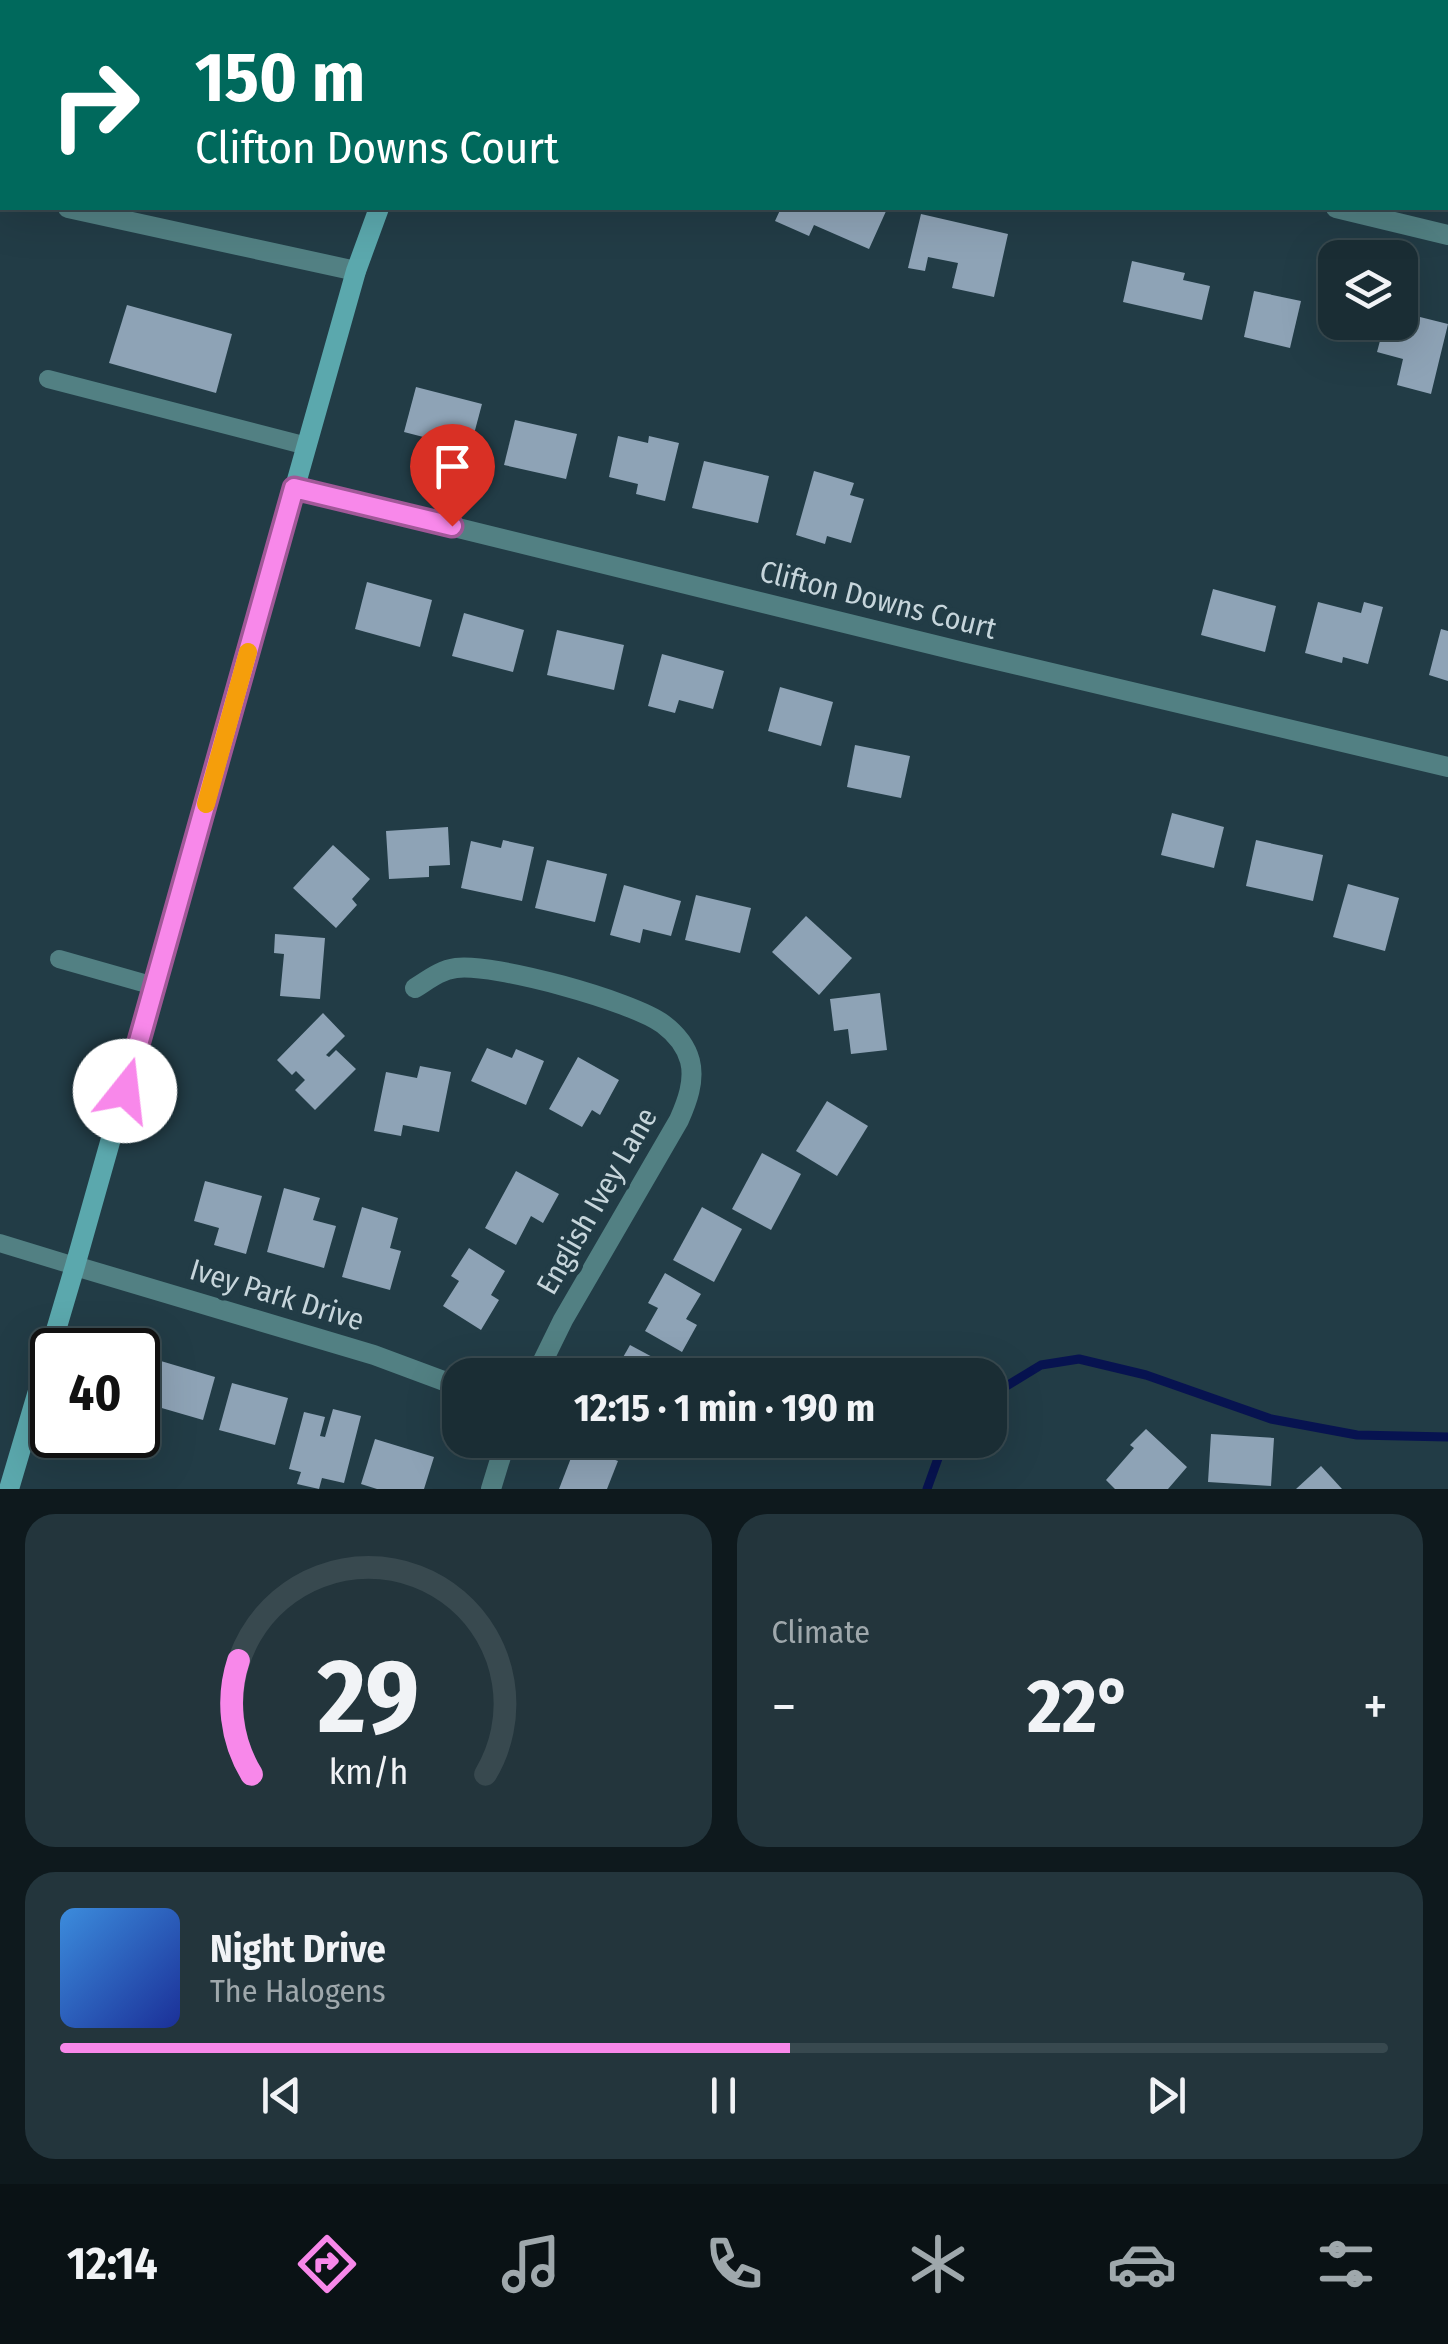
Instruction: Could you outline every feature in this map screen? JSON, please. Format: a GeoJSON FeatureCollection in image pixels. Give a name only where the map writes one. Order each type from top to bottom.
{"type":"FeatureCollection","features":[{"type":"Feature","properties":{"kind":"street"},"geometry":{"type":"LineString","coordinates":[[77,210],[356,271]]}},
{"type":"Feature","properties":{"kind":"street"},"geometry":{"type":"LineString","coordinates":[[9,1489],[76,1266],[356,271],[378,210]]}},
{"type":"Feature","properties":{"kind":"street"},"geometry":{"type":"LineString","coordinates":[[1345,210],[1448,234]]}},
{"type":"Feature","properties":{"kind":"street","name":"Clifton Downs Court"},"geometry":{"type":"LineString","coordinates":[[294,488],[1448,766]]}},
{"type":"Feature","properties":{"kind":"street","name":"English Ivey Lane"},"geometry":{"type":"LineString","coordinates":[[415,988],[456,968],[482,969],[606,998],[661,1023],[679,1040],[690,1063],[688,1100],[679,1120],[545,1358]]}},
{"type":"Feature","properties":{"kind":"street","name":"Ivey Park Drive"},"geometry":{"type":"LineString","coordinates":[[76,1266],[374,1355],[442,1380]]}},
{"type":"Feature","properties":{"kind":"street"},"geometry":{"type":"LineString","coordinates":[[491,1489],[500,1458]]}},
{"type":"Feature","properties":{"kind":"lane"},"geometry":{"type":"LineString","coordinates":[[48,379],[306,446]]}},
{"type":"Feature","properties":{"kind":"lane"},"geometry":{"type":"LineString","coordinates":[[59,959],[154,986]]}},
{"type":"Feature","properties":{"kind":"lane"},"geometry":{"type":"LineString","coordinates":[[0,1243],[76,1266]]}},
{"type":"Feature","properties":{"kind":"building"},"geometry":{"type":"Polygon","coordinates":[[[780,210],[887,210],[869,249],[814,225],[809,236],[775,221],[780,210]]]}},
{"type":"Feature","properties":{"kind":"building"},"geometry":{"type":"Polygon","coordinates":[[[921,214],[1008,234],[994,297],[952,288],[958,263],[928,257],[925,271],[908,268],[921,214]]]}},
{"type":"Feature","properties":{"kind":"building"},"geometry":{"type":"Polygon","coordinates":[[[1132,261],[1185,273],[1183,280],[1210,286],[1202,320],[1123,302],[1132,261]]]}},
{"type":"Feature","properties":{"kind":"building"},"geometry":{"type":"Polygon","coordinates":[[[1254,291],[1301,301],[1290,348],[1244,337],[1254,291]]]}},
{"type":"Feature","properties":{"kind":"building"},"geometry":{"type":"Polygon","coordinates":[[[127,305],[232,334],[216,393],[109,363],[127,305]]]}},
{"type":"Feature","properties":{"kind":"building"},"geometry":{"type":"Polygon","coordinates":[[[1418,316],[1448,324],[1431,394],[1397,385],[1403,359],[1377,352],[1380,340],[1418,340],[1418,316]]]}},
{"type":"Feature","properties":{"kind":"building"},"geometry":{"type":"Polygon","coordinates":[[[416,387],[482,404],[470,449],[404,432],[416,387]]]}},
{"type":"Feature","properties":{"kind":"building"},"geometry":{"type":"Polygon","coordinates":[[[515,420],[577,434],[566,479],[504,465],[515,420]]]}},
{"type":"Feature","properties":{"kind":"building"},"geometry":{"type":"Polygon","coordinates":[[[618,436],[648,443],[649,436],[679,443],[665,501],[636,494],[638,484],[609,477],[618,436]]]}},
{"type":"Feature","properties":{"kind":"building"},"geometry":{"type":"Polygon","coordinates":[[[704,461],[769,476],[758,523],[692,508],[704,461]]]}},
{"type":"Feature","properties":{"kind":"building"},"geometry":{"type":"Polygon","coordinates":[[[814,471],[854,483],[850,495],[864,499],[851,543],[827,536],[825,544],[796,535],[814,471]]]}},
{"type":"Feature","properties":{"kind":"building"},"geometry":{"type":"Polygon","coordinates":[[[367,582],[432,600],[420,647],[355,629],[367,582]]]}},
{"type":"Feature","properties":{"kind":"building"},"geometry":{"type":"Polygon","coordinates":[[[1213,589],[1276,606],[1265,652],[1201,635],[1213,589]]]}},
{"type":"Feature","properties":{"kind":"building"},"geometry":{"type":"Polygon","coordinates":[[[1318,602],[1361,613],[1364,602],[1383,607],[1368,664],[1343,657],[1342,663],[1305,653],[1318,602]]]}},
{"type":"Feature","properties":{"kind":"building"},"geometry":{"type":"Polygon","coordinates":[[[464,613],[524,630],[513,672],[452,656],[464,613]]]}},
{"type":"Feature","properties":{"kind":"building"},"geometry":{"type":"Polygon","coordinates":[[[1441,629],[1448,631],[1448,681],[1429,675],[1441,629]]]}},
{"type":"Feature","properties":{"kind":"building"},"geometry":{"type":"Polygon","coordinates":[[[557,630],[624,645],[614,690],[547,675],[557,630]]]}},
{"type":"Feature","properties":{"kind":"building"},"geometry":{"type":"Polygon","coordinates":[[[662,654],[724,671],[713,709],[679,700],[675,713],[648,706],[662,654]]]}},
{"type":"Feature","properties":{"kind":"building"},"geometry":{"type":"Polygon","coordinates":[[[780,687],[833,702],[821,746],[768,731],[780,687]]]}},
{"type":"Feature","properties":{"kind":"building"},"geometry":{"type":"Polygon","coordinates":[[[855,745],[910,756],[901,798],[847,787],[855,745]]]}},
{"type":"Feature","properties":{"kind":"building"},"geometry":{"type":"Polygon","coordinates":[[[1172,813],[1224,827],[1214,868],[1161,855],[1172,813]]]}},
{"type":"Feature","properties":{"kind":"building"},"geometry":{"type":"Polygon","coordinates":[[[448,827],[450,865],[429,866],[429,877],[389,879],[386,831],[448,827]]]}},
{"type":"Feature","properties":{"kind":"building"},"geometry":{"type":"Polygon","coordinates":[[[503,840],[534,847],[522,901],[461,888],[471,841],[501,848],[503,840]]]}},
{"type":"Feature","properties":{"kind":"building"},"geometry":{"type":"Polygon","coordinates":[[[1256,840],[1323,855],[1313,901],[1246,886],[1256,840]]]}},
{"type":"Feature","properties":{"kind":"building"},"geometry":{"type":"Polygon","coordinates":[[[333,845],[370,879],[352,899],[357,905],[336,928],[293,888],[333,845]]]}},
{"type":"Feature","properties":{"kind":"building"},"geometry":{"type":"Polygon","coordinates":[[[547,860],[607,874],[595,922],[535,908],[547,860]]]}},
{"type":"Feature","properties":{"kind":"building"},"geometry":{"type":"Polygon","coordinates":[[[1348,884],[1399,898],[1385,951],[1333,937],[1348,884]]]}},
{"type":"Feature","properties":{"kind":"building"},"geometry":{"type":"Polygon","coordinates":[[[624,885],[681,901],[671,936],[643,929],[640,943],[610,935],[624,885]]]}},
{"type":"Feature","properties":{"kind":"building"},"geometry":{"type":"Polygon","coordinates":[[[696,895],[751,908],[740,953],[685,940],[696,895]]]}},
{"type":"Feature","properties":{"kind":"building"},"geometry":{"type":"Polygon","coordinates":[[[806,916],[852,958],[819,995],[772,952],[806,916]]]}},
{"type":"Feature","properties":{"kind":"building"},"geometry":{"type":"Polygon","coordinates":[[[275,934],[325,938],[320,999],[280,996],[284,954],[274,953],[275,934]]]}},
{"type":"Feature","properties":{"kind":"building"},"geometry":{"type":"Polygon","coordinates":[[[880,993],[887,1050],[851,1054],[848,1029],[834,1031],[830,999],[880,993]]]}},
{"type":"Feature","properties":{"kind":"building"},"geometry":{"type":"Polygon","coordinates":[[[323,1013],[345,1036],[326,1055],[329,1057],[336,1050],[356,1069],[315,1110],[295,1090],[305,1080],[296,1071],[292,1075],[277,1060],[323,1013]]]}},
{"type":"Feature","properties":{"kind":"building"},"geometry":{"type":"Polygon","coordinates":[[[487,1048],[512,1058],[516,1049],[544,1061],[526,1105],[471,1081],[487,1048]]]}},
{"type":"Feature","properties":{"kind":"building"},"geometry":{"type":"Polygon","coordinates":[[[578,1057],[619,1080],[600,1115],[592,1110],[582,1127],[549,1109],[578,1057]]]}},
{"type":"Feature","properties":{"kind":"building"},"geometry":{"type":"Polygon","coordinates":[[[420,1066],[451,1072],[439,1132],[403,1125],[401,1136],[374,1131],[386,1072],[417,1078],[420,1066]]]}},
{"type":"Feature","properties":{"kind":"building"},"geometry":{"type":"Polygon","coordinates":[[[827,1101],[868,1126],[837,1176],[796,1151],[827,1101]]]}},
{"type":"Feature","properties":{"kind":"building"},"geometry":{"type":"Polygon","coordinates":[[[762,1153],[801,1174],[771,1230],[732,1209],[762,1153]]]}},
{"type":"Feature","properties":{"kind":"building"},"geometry":{"type":"Polygon","coordinates":[[[516,1171],[559,1194],[543,1223],[531,1216],[516,1245],[485,1228],[516,1171]]]}},
{"type":"Feature","properties":{"kind":"building"},"geometry":{"type":"Polygon","coordinates":[[[205,1181],[262,1196],[246,1254],[214,1245],[219,1228],[194,1221],[205,1181]]]}},
{"type":"Feature","properties":{"kind":"building"},"geometry":{"type":"Polygon","coordinates":[[[284,1188],[320,1198],[313,1220],[336,1226],[324,1268],[267,1252],[284,1188]]]}},
{"type":"Feature","properties":{"kind":"building"},"geometry":{"type":"Polygon","coordinates":[[[362,1207],[398,1218],[390,1248],[401,1251],[390,1290],[342,1277],[362,1207]]]}},
{"type":"Feature","properties":{"kind":"building"},"geometry":{"type":"Polygon","coordinates":[[[702,1207],[742,1229],[714,1282],[673,1260],[702,1207]]]}},
{"type":"Feature","properties":{"kind":"building"},"geometry":{"type":"Polygon","coordinates":[[[469,1248],[505,1271],[491,1295],[499,1300],[481,1330],[443,1306],[459,1281],[451,1276],[469,1248]]]}},
{"type":"Feature","properties":{"kind":"building"},"geometry":{"type":"Polygon","coordinates":[[[665,1273],[701,1294],[686,1319],[697,1325],[682,1352],[645,1331],[658,1308],[648,1303],[665,1273]]]}},
{"type":"Feature","properties":{"kind":"building"},"geometry":{"type":"Polygon","coordinates":[[[630,1345],[654,1358],[623,1358],[630,1345]]]}},
{"type":"Feature","properties":{"kind":"building"},"geometry":{"type":"Polygon","coordinates":[[[160,1361],[215,1377],[203,1420],[160,1408],[160,1361]]]}},
{"type":"Feature","properties":{"kind":"building"},"geometry":{"type":"Polygon","coordinates":[[[232,1383],[288,1398],[275,1445],[219,1430],[232,1383]]]}},
{"type":"Feature","properties":{"kind":"building"},"geometry":{"type":"Polygon","coordinates":[[[333,1409],[361,1416],[344,1483],[322,1478],[319,1489],[297,1484],[301,1472],[289,1469],[304,1412],[325,1417],[320,1436],[325,1437],[333,1409]]]}},
{"type":"Feature","properties":{"kind":"building"},"geometry":{"type":"Polygon","coordinates":[[[1146,1429],[1187,1467],[1168,1489],[1115,1489],[1106,1480],[1146,1429]]]}},
{"type":"Feature","properties":{"kind":"building"},"geometry":{"type":"Polygon","coordinates":[[[1211,1434],[1274,1438],[1271,1486],[1208,1482],[1211,1434]]]}},
{"type":"Feature","properties":{"kind":"building"},"geometry":{"type":"Polygon","coordinates":[[[375,1439],[434,1457],[424,1489],[377,1489],[361,1484],[375,1439]]]}},
{"type":"Feature","properties":{"kind":"building"},"geometry":{"type":"Polygon","coordinates":[[[571,1458],[618,1461],[607,1489],[559,1489],[571,1458]]]}},
{"type":"Feature","properties":{"kind":"building"},"geometry":{"type":"Polygon","coordinates":[[[1321,1466],[1342,1489],[1296,1489],[1321,1466]]]}},
{"type":"Feature","properties":{"kind":"waterway"},"geometry":{"type":"LineString","coordinates":[[1007,1386],[1041,1365],[1079,1359],[1146,1375],[1271,1419],[1357,1435],[1448,1437]]}},
{"type":"Feature","properties":{"kind":"waterway"},"geometry":{"type":"LineString","coordinates":[[927,1489],[938,1458]]}},
{"type":"Feature","properties":{"kind":"slow traffic"},"geometry":{"type":"LineString","coordinates":[[206,804],[248,652]]}},
{"type":"Feature","properties":{"kind":"route"},"geometry":{"type":"LineString","coordinates":[[125,1091],[294,488],[452,526]]}}]}
